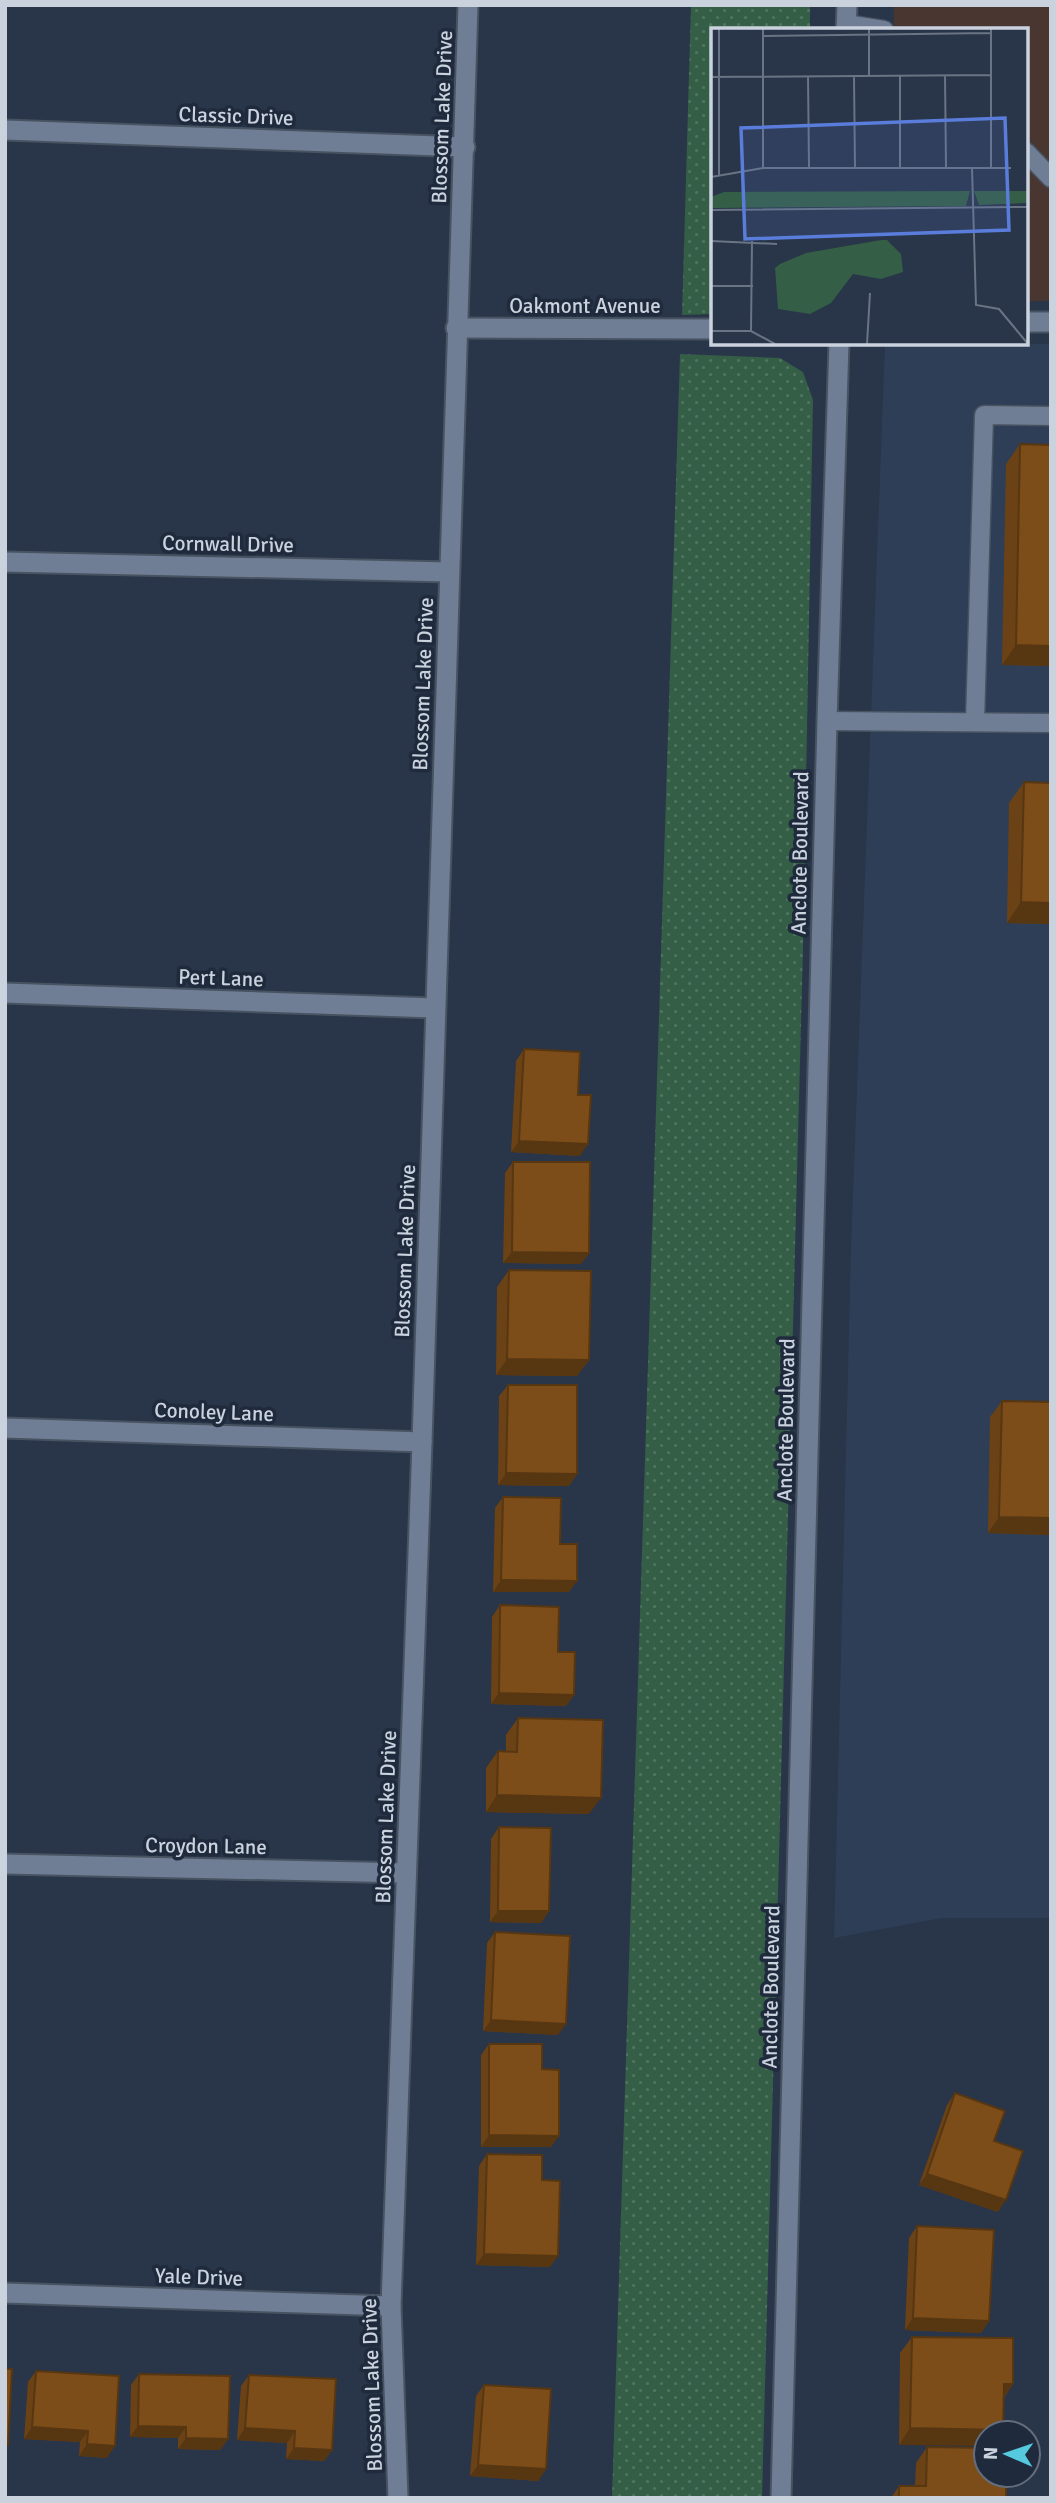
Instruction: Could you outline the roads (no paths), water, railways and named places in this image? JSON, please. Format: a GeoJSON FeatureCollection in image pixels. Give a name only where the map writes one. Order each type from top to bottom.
{"type":"FeatureCollection","features":[{"type":"Feature","properties":{"kind":"street","name":"Blossom Lake Drive"},"geometry":{"type":"LineString","coordinates":[[398,2498],[391,2306],[468,5]]}},
{"type":"Feature","properties":{"kind":"street","name":"Classic Drive"},"geometry":{"type":"LineString","coordinates":[[5,130],[464,147]]}},
{"type":"Feature","properties":{"kind":"street"},"geometry":{"type":"LineString","coordinates":[[1028,322],[1051,322]]}},
{"type":"Feature","properties":{"kind":"street","name":"Oakmont Avenue"},"geometry":{"type":"LineString","coordinates":[[456,328],[711,330]]}},
{"type":"Feature","properties":{"kind":"street","name":"Anclote Boulevard"},"geometry":{"type":"LineString","coordinates":[[781,2498],[839,345]]}},
{"type":"Feature","properties":{"kind":"street","name":"Cornwall Drive"},"geometry":{"type":"LineString","coordinates":[[5,562],[449,572]]}},
{"type":"Feature","properties":{"kind":"street","name":"Pert Lane"},"geometry":{"type":"LineString","coordinates":[[5,993],[435,1008]]}},
{"type":"Feature","properties":{"kind":"street","name":"Conoley Lane"},"geometry":{"type":"LineString","coordinates":[[5,1428],[422,1441]]}},
{"type":"Feature","properties":{"kind":"street","name":"Croydon Lane"},"geometry":{"type":"LineString","coordinates":[[5,1864],[406,1873]]}},
{"type":"Feature","properties":{"kind":"street","name":"Yale Drive"},"geometry":{"type":"LineString","coordinates":[[5,2293],[391,2306]]}},
{"type":"Feature","properties":{"kind":"lane"},"geometry":{"type":"LineString","coordinates":[[846,20],[876,28]]}},
{"type":"Feature","properties":{"kind":"lane"},"geometry":{"type":"LineString","coordinates":[[1028,154],[1051,178]]}},
{"type":"Feature","properties":{"kind":"lane"},"geometry":{"type":"LineString","coordinates":[[975,722],[984,415],[1051,416]]}},
{"type":"Feature","properties":{"kind":"lane"},"geometry":{"type":"LineString","coordinates":[[827,721],[1051,723]]}}]}
